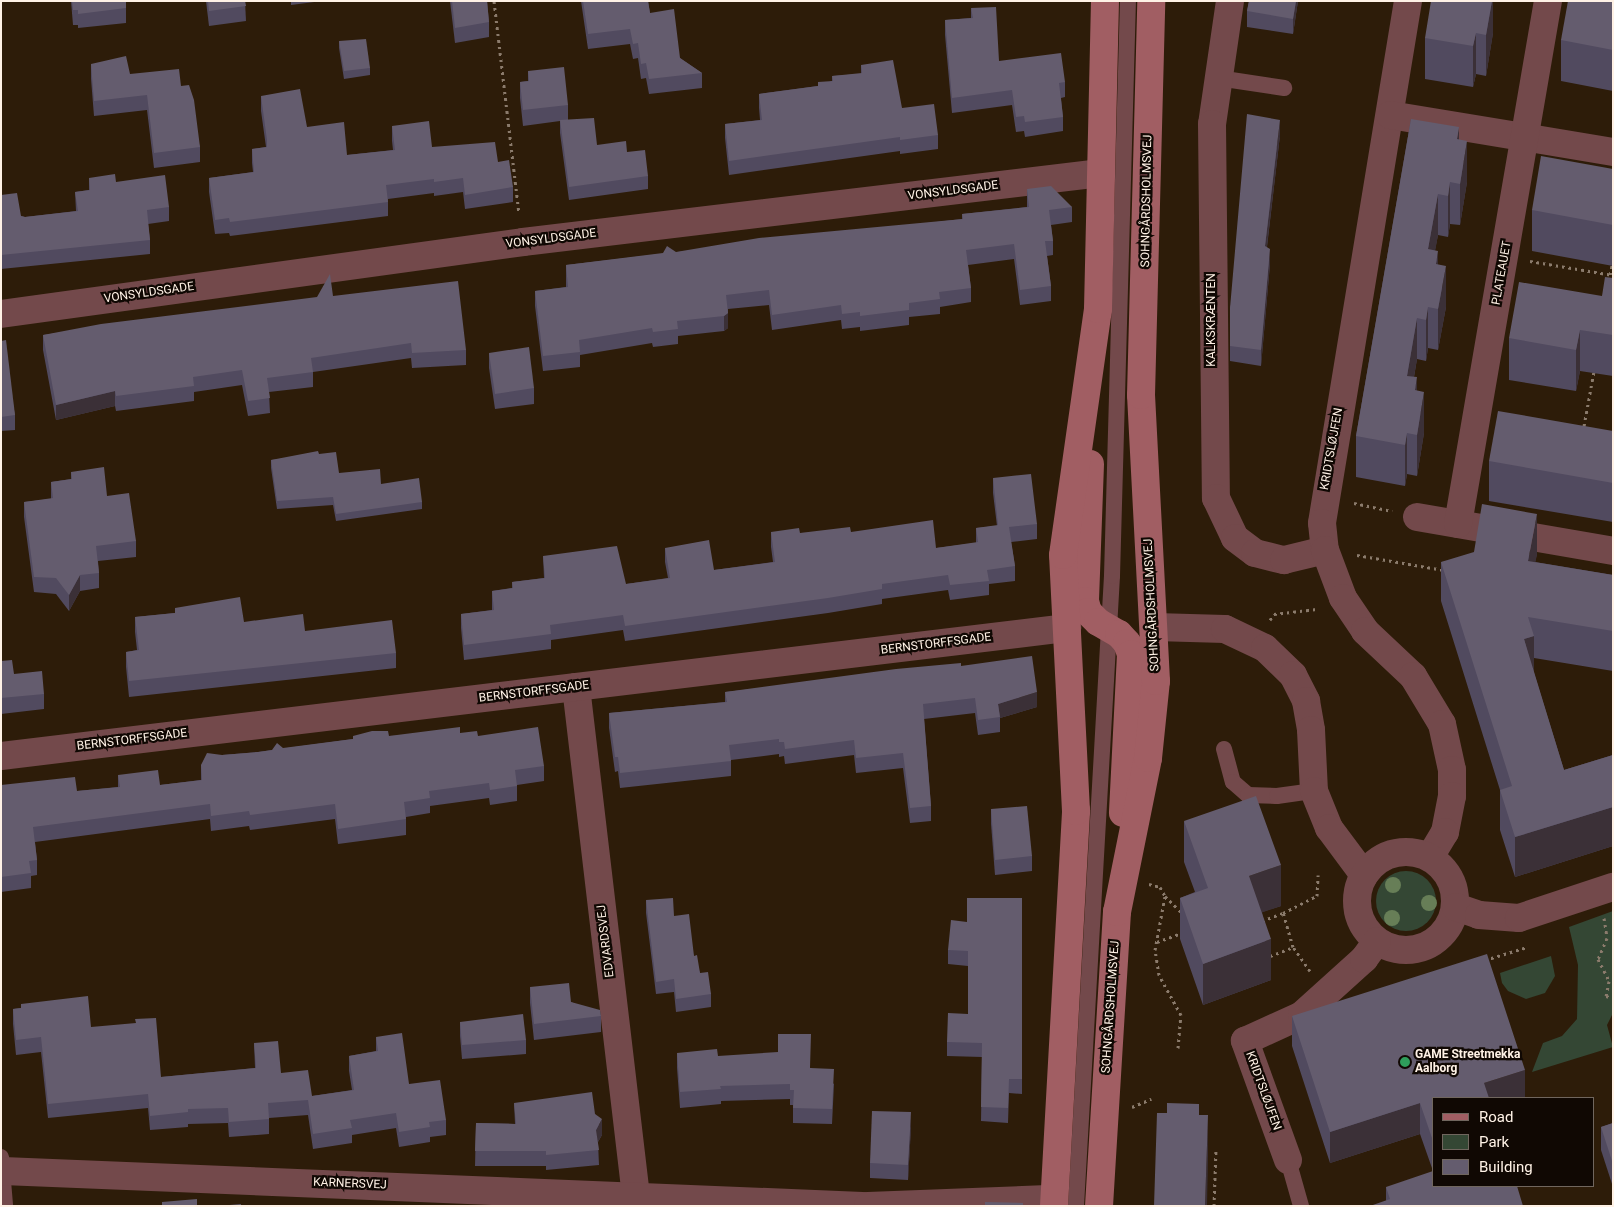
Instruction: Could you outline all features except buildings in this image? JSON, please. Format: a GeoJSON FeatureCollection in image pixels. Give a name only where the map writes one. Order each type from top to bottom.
{"type":"FeatureCollection","features":[{"type":"Feature","properties":{"kind":"street"},"geometry":{"type":"LineString","coordinates":[[868,1206],[1062,1203],[1076,812],[1063,555],[1098,309],[1105,1]]}},
{"type":"Feature","properties":{"kind":"street","name":"SOHNGÅRDSHOLMSVEJ"},"geometry":{"type":"LineString","coordinates":[[1099,1206],[1117,912],[1148,758],[1156,681],[1155,627],[1142,395],[1151,1]]}},
{"type":"Feature","properties":{"kind":"street","name":"KALKSKRÆNTEN"},"geometry":{"type":"LineString","coordinates":[[1230,1],[1212,124],[1216,498],[1235,538],[1255,553],[1284,560],[1325,550]]}},
{"type":"Feature","properties":{"kind":"street","name":"KRIDTSLØJFEN"},"geometry":{"type":"LineString","coordinates":[[1408,1],[1324,496],[1322,523],[1325,550],[1343,598],[1365,630],[1414,676],[1442,724],[1452,770],[1452,796],[1445,832],[1430,857]]}},
{"type":"Feature","properties":{"kind":"street","name":"PLATEAUET"},"geometry":{"type":"LineString","coordinates":[[1458,524],[1548,1]]}},
{"type":"Feature","properties":{"kind":"street"},"geometry":{"type":"LineString","coordinates":[[1390,115],[1613,152]]}},
{"type":"Feature","properties":{"kind":"street","name":"VONSYLDSGADE"},"geometry":{"type":"LineString","coordinates":[[1,314],[523,242],[1101,174]]}},
{"type":"Feature","properties":{"kind":"street"},"geometry":{"type":"LineString","coordinates":[[1478,408],[1507,413]]}},
{"type":"Feature","properties":{"kind":"street"},"geometry":{"type":"LineString","coordinates":[[1084,413],[1091,468],[1085,601],[1088,612],[1127,643],[1132,680],[1117,912]]}},
{"type":"Feature","properties":{"kind":"street"},"geometry":{"type":"LineString","coordinates":[[1417,516],[1613,551]]}},
{"type":"Feature","properties":{"kind":"street"},"geometry":{"type":"LineString","coordinates":[[1066,628],[1155,627],[1225,629],[1256,642],[1280,661],[1293,675],[1306,701],[1311,730],[1314,791],[1330,828],[1364,875]]}},
{"type":"Feature","properties":{"kind":"street","name":"BERNSTORFFSGADE"},"geometry":{"type":"LineString","coordinates":[[1,756],[1066,628]]}},
{"type":"Feature","properties":{"kind":"street","name":"EDVARDSVEJ"},"geometry":{"type":"LineString","coordinates":[[576,687],[636,1196]]}},
{"type":"Feature","properties":{"kind":"street"},"geometry":{"type":"LineString","coordinates":[[1401,851],[1430,857],[1451,878],[1456,907],[1448,928],[1432,943],[1404,950],[1377,941],[1366,930],[1356,903],[1364,875],[1374,863],[1401,851]]}},
{"type":"Feature","properties":{"kind":"street"},"geometry":{"type":"LineString","coordinates":[[1456,907],[1479,915],[1519,918],[1613,887]]}},
{"type":"Feature","properties":{"kind":"street","name":"KRIDTSLØJFEN"},"geometry":{"type":"LineString","coordinates":[[1288,1160],[1245,1041],[1302,1015],[1364,959],[1377,941]]}},
{"type":"Feature","properties":{"kind":"street","name":"KARNERSVEJ"},"geometry":{"type":"LineString","coordinates":[[2,1164],[636,1196],[697,1202],[862,1206]]}},
{"type":"Feature","properties":{"kind":"lane"},"geometry":{"type":"LineString","coordinates":[[1117,1],[1126,57]]}},
{"type":"Feature","properties":{"kind":"lane"},"geometry":{"type":"LineString","coordinates":[[1062,1203],[1109,628],[1128,1]]}},
{"type":"Feature","properties":{"kind":"lane"},"geometry":{"type":"LineString","coordinates":[[1218,78],[1284,88]]}},
{"type":"Feature","properties":{"kind":"lane"},"geometry":{"type":"LineString","coordinates":[[1224,749],[1233,782],[1248,795],[1277,796],[1314,791]]}},
{"type":"Feature","properties":{"kind":"lane"},"geometry":{"type":"LineString","coordinates":[[1288,1160],[1302,1206]]}},
{"type":"Feature","properties":{"kind":"lane"},"geometry":{"type":"LineString","coordinates":[[2,1164],[5,1205]]}},
{"type":"Feature","properties":{"kind":"path"},"geometry":{"type":"LineString","coordinates":[[494,1],[523,242]]}},
{"type":"Feature","properties":{"kind":"path"},"geometry":{"type":"LineString","coordinates":[[1504,257],[1611,275]]}},
{"type":"Feature","properties":{"kind":"path"},"geometry":{"type":"LineString","coordinates":[[1608,284],[1613,260]]}},
{"type":"Feature","properties":{"kind":"path"},"geometry":{"type":"LineString","coordinates":[[1584,426],[1594,369]]}},
{"type":"Feature","properties":{"kind":"path"},"geometry":{"type":"LineString","coordinates":[[1324,496],[1417,516]]}},
{"type":"Feature","properties":{"kind":"path"},"geometry":{"type":"LineString","coordinates":[[1325,550],[1447,570]]}},
{"type":"Feature","properties":{"kind":"path"},"geometry":{"type":"LineString","coordinates":[[1274,614],[1312,612]]}},
{"type":"Feature","properties":{"kind":"path"},"geometry":{"type":"LineString","coordinates":[[1257,923],[1283,913],[1317,896],[1318,875]]}},
{"type":"Feature","properties":{"kind":"path"},"geometry":{"type":"LineString","coordinates":[[1144,883],[1160,886],[1165,896],[1184,915]]}},
{"type":"Feature","properties":{"kind":"path"},"geometry":{"type":"LineString","coordinates":[[1165,896],[1157,942],[1156,961],[1160,974],[1181,1015],[1178,1048]]}},
{"type":"Feature","properties":{"kind":"path"},"geometry":{"type":"LineString","coordinates":[[1283,913],[1293,947],[1313,974],[1319,998]]}},
{"type":"Feature","properties":{"kind":"path"},"geometry":{"type":"LineString","coordinates":[[1157,942],[1189,930]]}},
{"type":"Feature","properties":{"kind":"path"},"geometry":{"type":"LineString","coordinates":[[1607,938],[1598,960],[1609,981],[1606,996],[1613,998]]}},
{"type":"Feature","properties":{"kind":"path"},"geometry":{"type":"LineString","coordinates":[[1481,962],[1536,944]]}},
{"type":"Feature","properties":{"kind":"path"},"geometry":{"type":"LineString","coordinates":[[1268,950],[1271,958],[1293,947]]}},
{"type":"Feature","properties":{"kind":"path"},"geometry":{"type":"LineString","coordinates":[[1136,1108],[1151,1099]]}},
{"type":"Feature","properties":{"kind":"path"},"geometry":{"type":"LineString","coordinates":[[1214,1206],[1216,1150]]}},
{"type":"Feature","properties":{"kind":"green space"},"geometry":{"type":"Polygon","coordinates":[[[1406,871],[1423,876],[1431,884],[1436,901],[1431,918],[1423,926],[1406,931],[1389,926],[1381,918],[1376,901],[1381,884],[1389,876],[1406,871]]]}},
{"type":"Feature","properties":{"kind":"green space"},"geometry":{"type":"Polygon","coordinates":[[[1613,911],[1613,1013],[1607,1025],[1613,1047],[1532,1072],[1543,1043],[1562,1036],[1577,1019],[1578,965],[1569,927],[1613,911]]]}},
{"type":"Feature","properties":{"kind":"green space"},"geometry":{"type":"Polygon","coordinates":[[[1551,956],[1555,976],[1545,993],[1526,999],[1508,991],[1502,983],[1500,973],[1551,956]]]}},
{"type":"Feature","properties":{"kind":"place","name":"GAME Streetmekka Aalborg"},"geometry":{"type":"Point","coordinates":[1405,1062]}}]}
